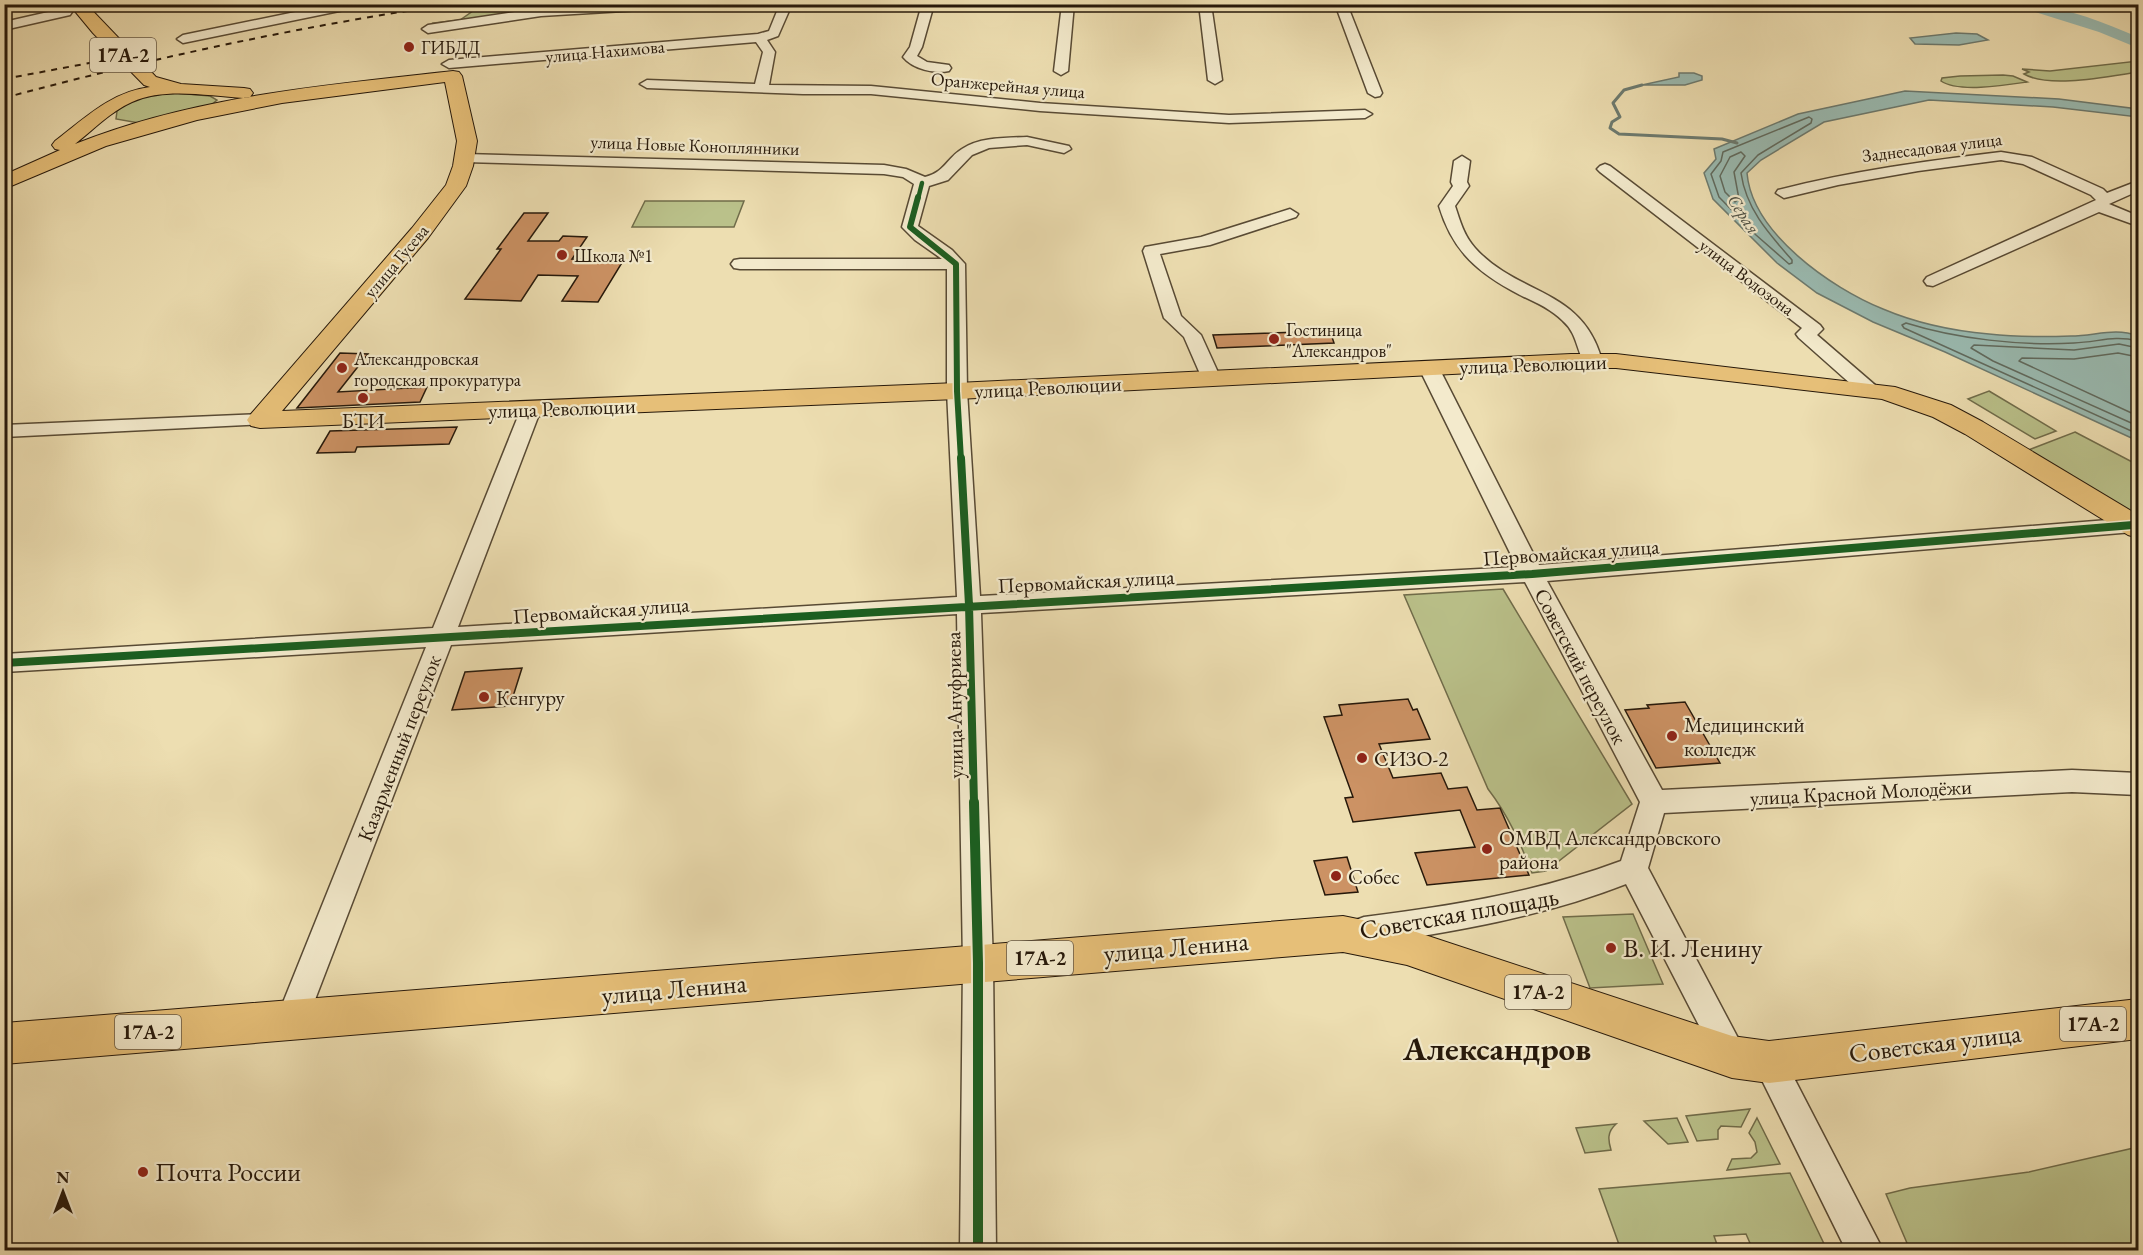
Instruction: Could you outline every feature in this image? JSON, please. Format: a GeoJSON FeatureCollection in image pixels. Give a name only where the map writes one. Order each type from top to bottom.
{"type":"FeatureCollection","features":[{"type":"Feature","properties":{"kind":"main road","name":"17А-2"},"geometry":{"type":"LineString","coordinates":[[68,7],[82,34],[121,78],[107,110]]}},
{"type":"Feature","properties":{"kind":"main road","name":"17А-2"},"geometry":{"type":"LineString","coordinates":[[68,7],[99,30],[150,81],[217,101]]}},
{"type":"Feature","properties":{"kind":"main road","name":"улица Нахимова"},"geometry":{"type":"LineString","coordinates":[[217,101],[336,90],[449,65]]}},
{"type":"Feature","properties":{"kind":"main road","name":"улица Гусева"},"geometry":{"type":"LineString","coordinates":[[260,420],[445,203],[456,186],[465,158],[467,141],[449,65]]}},
{"type":"Feature","properties":{"kind":"main road"},"geometry":{"type":"LineString","coordinates":[[9,180],[107,110],[156,91],[178,90]]}},
{"type":"Feature","properties":{"kind":"main road"},"geometry":{"type":"LineString","coordinates":[[9,180],[78,150],[217,101]]}},
{"type":"Feature","properties":{"kind":"main road"},"geometry":{"type":"LineString","coordinates":[[107,110],[113,126],[144,127]]}},
{"type":"Feature","properties":{"kind":"main road","name":"улица Революции"},"geometry":{"type":"LineString","coordinates":[[260,420],[1616,361],[1868,388],[1886,392],[1942,411],[1974,428],[2136,526]]}},
{"type":"Feature","properties":{"kind":"main road","name":"улица Ленина"},"geometry":{"type":"LineString","coordinates":[[4,1044],[1343,934]]}},
{"type":"Feature","properties":{"kind":"main road","name":"Советская площадь"},"geometry":{"type":"LineString","coordinates":[[1343,934],[1407,947],[1750,1060]]}},
{"type":"Feature","properties":{"kind":"main road","name":"Советская улица"},"geometry":{"type":"LineString","coordinates":[[1750,1060],[2139,1019]]}},
{"type":"Feature","properties":{"kind":"street"},"geometry":{"type":"LineString","coordinates":[[183,39],[354,4]]}},
{"type":"Feature","properties":{"kind":"street"},"geometry":{"type":"LineString","coordinates":[[422,15],[430,33],[541,12],[674,4]]}},
{"type":"Feature","properties":{"kind":"street"},"geometry":{"type":"LineString","coordinates":[[761,88],[769,52],[760,38],[774,33],[786,4]]}},
{"type":"Feature","properties":{"kind":"street"},"geometry":{"type":"LineString","coordinates":[[928,4],[916,47],[910,57],[914,62],[925,66],[944,68]]}},
{"type":"Feature","properties":{"kind":"street"},"geometry":{"type":"LineString","coordinates":[[1061,71],[1068,4]]}},
{"type":"Feature","properties":{"kind":"street"},"geometry":{"type":"LineString","coordinates":[[1205,4],[1215,80]]}},
{"type":"Feature","properties":{"kind":"street"},"geometry":{"type":"LineString","coordinates":[[1341,4],[1375,93]]}},
{"type":"Feature","properties":{"kind":"street"},"geometry":{"type":"LineString","coordinates":[[4,26],[68,7]]}},
{"type":"Feature","properties":{"kind":"street","name":"улица Нахимова"},"geometry":{"type":"LineString","coordinates":[[449,65],[760,38]]}},
{"type":"Feature","properties":{"kind":"street","name":"Оранжерейная улица"},"geometry":{"type":"LineString","coordinates":[[647,84],[894,91],[925,96],[1082,110],[1229,119],[1365,114]]}},
{"type":"Feature","properties":{"kind":"street"},"geometry":{"type":"LineString","coordinates":[[956,264],[950,256],[916,234],[910,227],[921,183],[943,177],[967,152],[987,144],[1027,141],[1064,149]]}},
{"type":"Feature","properties":{"kind":"street","name":"Заднесадовая улица"},"geometry":{"type":"LineString","coordinates":[[1784,193],[1838,180],[1918,166],[2001,156],[2027,160],[2097,192],[2102,203],[2139,221]]}},
{"type":"Feature","properties":{"kind":"street","name":"улица Новые Коноплянники"},"geometry":{"type":"LineString","coordinates":[[465,158],[869,169],[896,171],[915,176],[921,183]]}},
{"type":"Feature","properties":{"kind":"street"},"geometry":{"type":"LineString","coordinates":[[1462,162],[1459,182],[1461,186],[1447,207],[1450,218],[1470,254],[1478,263],[1505,280],[1549,302],[1567,314],[1579,326],[1587,340],[1593,361]]}},
{"type":"Feature","properties":{"kind":"street","name":"улица Водозона"},"geometry":{"type":"LineString","coordinates":[[1605,169],[1814,328],[1805,334],[1868,388]]}},
{"type":"Feature","properties":{"kind":"street"},"geometry":{"type":"LineString","coordinates":[[1934,280],[2139,186]]}},
{"type":"Feature","properties":{"kind":"street"},"geometry":{"type":"LineString","coordinates":[[1211,379],[1192,335],[1173,318],[1151,251],[1204,241],[1290,214]]}},
{"type":"Feature","properties":{"kind":"street"},"geometry":{"type":"LineString","coordinates":[[740,264],[956,264]]}},
{"type":"Feature","properties":{"kind":"street","name":"улица Ануфриева"},"geometry":{"type":"LineString","coordinates":[[956,264],[957,391],[969,605],[978,963],[978,1251]]}},
{"type":"Feature","properties":{"kind":"street","name":"Советский переулок"},"geometry":{"type":"LineString","coordinates":[[1429,368],[1532,574],[1654,802]]}},
{"type":"Feature","properties":{"kind":"street","name":"Казарменный переулок"},"geometry":{"type":"LineString","coordinates":[[292,1020],[531,409]]}},
{"type":"Feature","properties":{"kind":"street","name":"улица Революции"},"geometry":{"type":"LineString","coordinates":[[4,431],[260,420]]}},
{"type":"Feature","properties":{"kind":"street","name":"Первомайская улица"},"geometry":{"type":"LineString","coordinates":[[4,663],[1532,574],[2136,526]]}},
{"type":"Feature","properties":{"kind":"street","name":"улица Красной Молодёжи"},"geometry":{"type":"LineString","coordinates":[[1654,802],[2072,781],[2139,784]]}},
{"type":"Feature","properties":{"kind":"street"},"geometry":{"type":"LineString","coordinates":[[1654,802],[1633,869],[1865,1251]]}},
{"type":"Feature","properties":{"kind":"street","name":"Советская площадь"},"geometry":{"type":"LineString","coordinates":[[1343,934],[1519,907],[1594,885],[1633,869]]}},
{"type":"Feature","properties":{"kind":"green space"},"geometry":{"type":"Polygon","coordinates":[[[537,4],[615,5],[440,26],[434,23],[460,20],[473,11],[537,4]]]}},
{"type":"Feature","properties":{"kind":"green space"},"geometry":{"type":"Polygon","coordinates":[[[2138,61],[2138,72],[2080,80],[2048,81],[2024,74],[2029,72],[2022,69],[2050,71],[2138,61]]]}},
{"type":"Feature","properties":{"kind":"green space"},"geometry":{"type":"Polygon","coordinates":[[[1960,76],[2013,76],[2027,82],[1959,87],[1941,81],[1942,78],[1960,76]]]}},
{"type":"Feature","properties":{"kind":"green space"},"geometry":{"type":"Polygon","coordinates":[[[175,93],[210,96],[217,100],[210,106],[139,123],[116,119],[117,111],[130,102],[152,95],[175,93]]]}},
{"type":"Feature","properties":{"kind":"green space"},"geometry":{"type":"Polygon","coordinates":[[[645,201],[744,201],[734,227],[632,227],[645,201]]]}},
{"type":"Feature","properties":{"kind":"green space"},"geometry":{"type":"Polygon","coordinates":[[[1989,391],[2056,431],[2035,439],[1968,399],[1989,391]]]}},
{"type":"Feature","properties":{"kind":"green space"},"geometry":{"type":"Polygon","coordinates":[[[2075,432],[2138,465],[2138,517],[2026,451],[2075,432]]]}},
{"type":"Feature","properties":{"kind":"green space"},"geometry":{"type":"Polygon","coordinates":[[[1503,589],[1632,804],[1546,871],[1532,873],[1513,829],[1488,789],[1404,595],[1503,589]]]}},
{"type":"Feature","properties":{"kind":"green space"},"geometry":{"type":"Polygon","coordinates":[[[1633,914],[1663,984],[1590,988],[1563,917],[1633,914]]]}},
{"type":"Feature","properties":{"kind":"green space"},"geometry":{"type":"Polygon","coordinates":[[[1750,1109],[1741,1127],[1721,1126],[1718,1130],[1718,1139],[1697,1141],[1686,1116],[1750,1109]]]}},
{"type":"Feature","properties":{"kind":"green space"},"geometry":{"type":"Polygon","coordinates":[[[1677,1118],[1688,1142],[1668,1144],[1644,1121],[1677,1118]]]}},
{"type":"Feature","properties":{"kind":"green space"},"geometry":{"type":"Polygon","coordinates":[[[1757,1118],[1780,1164],[1727,1170],[1732,1159],[1751,1158],[1757,1152],[1755,1142],[1749,1133],[1757,1118]]]}},
{"type":"Feature","properties":{"kind":"green space"},"geometry":{"type":"Polygon","coordinates":[[[1616,1124],[1609,1136],[1611,1150],[1585,1153],[1576,1128],[1616,1124]]]}},
{"type":"Feature","properties":{"kind":"green space"},"geometry":{"type":"Polygon","coordinates":[[[2138,1147],[2138,1250],[1910,1250],[1886,1194],[1910,1188],[2029,1172],[2138,1147]]]}},
{"type":"Feature","properties":{"kind":"green space"},"geometry":{"type":"Polygon","coordinates":[[[1790,1173],[1827,1250],[1753,1250],[1746,1234],[1714,1236],[1719,1250],[1621,1250],[1599,1189],[1790,1173]]]}},
{"type":"Feature","properties":{"kind":"water"},"geometry":{"type":"Polygon","coordinates":[[[1956,33],[1977,34],[1988,40],[1959,45],[1915,44],[1910,38],[1956,33]]]}},
{"type":"Feature","properties":{"kind":"water"},"geometry":{"type":"Polygon","coordinates":[[[1679,73],[1694,73],[1702,76],[1702,80],[1685,85],[1642,85],[1679,77],[1679,73]]]}},
{"type":"Feature","properties":{"kind":"water"},"geometry":{"type":"Polygon","coordinates":[[[1905,91],[2059,99],[2138,109],[2138,117],[2053,107],[1929,100],[1824,122],[1761,160],[1747,173],[1752,195],[1763,217],[1797,256],[1818,273],[1862,300],[1909,318],[1949,328],[1999,335],[2080,336],[2121,332],[2138,336],[2138,441],[1945,352],[1873,322],[1817,293],[1777,263],[1713,199],[1704,173],[1716,159],[1714,149],[1798,114],[1905,91]]]}},
{"type":"Feature","properties":{"kind":"building","name":"Школа №1"},"geometry":{"type":"Polygon","coordinates":[[[524,213],[548,213],[528,241],[559,241],[563,236],[587,237],[572,259],[623,261],[598,302],[562,301],[578,276],[538,275],[521,301],[465,299],[501,249],[497,249],[524,213]]]}},
{"type":"Feature","properties":{"kind":"building","name":"Гостиница \"Александров\""},"geometry":{"type":"Polygon","coordinates":[[[1330,331],[1334,343],[1217,348],[1213,335],[1330,331]]]}},
{"type":"Feature","properties":{"kind":"building"},"geometry":{"type":"Polygon","coordinates":[[[340,353],[368,354],[338,392],[427,387],[420,402],[297,408],[340,353]]]}},
{"type":"Feature","properties":{"kind":"building"},"geometry":{"type":"Polygon","coordinates":[[[457,427],[449,444],[357,447],[355,452],[317,453],[330,431],[457,427]]]}},
{"type":"Feature","properties":{"kind":"building","name":"Кенгуру"},"geometry":{"type":"Polygon","coordinates":[[[522,668],[510,706],[452,710],[465,672],[522,668]]]}},
{"type":"Feature","properties":{"kind":"building","name":"СИЗО-2"},"geometry":{"type":"Polygon","coordinates":[[[1408,699],[1413,710],[1417,709],[1430,739],[1379,744],[1393,778],[1441,773],[1448,789],[1467,787],[1477,810],[1500,808],[1529,875],[1427,885],[1415,853],[1475,847],[1460,810],[1353,822],[1345,798],[1353,797],[1324,717],[1342,715],[1339,705],[1408,699]]]}},
{"type":"Feature","properties":{"kind":"building","name":"Медицинский колледж"},"geometry":{"type":"Polygon","coordinates":[[[1685,702],[1720,763],[1656,768],[1625,710],[1649,708],[1647,705],[1685,702]]]}},
{"type":"Feature","properties":{"kind":"building","name":"Собес"},"geometry":{"type":"Polygon","coordinates":[[[1347,857],[1358,892],[1325,895],[1314,861],[1347,857]]]}},
{"type":"Feature","properties":{"kind":"waterway","name":"Серая"},"geometry":{"type":"LineString","coordinates":[[2024,4],[2105,29],[2138,43]]}},
{"type":"Feature","properties":{"kind":"waterway"},"geometry":{"type":"LineString","coordinates":[[1642,85],[1624,90],[1613,103],[1620,117],[1612,122],[1610,128],[1619,134],[1722,139],[1737,143]]}},
{"type":"Feature","properties":{"kind":"railway"},"geometry":{"type":"LineString","coordinates":[[4,98],[227,44],[340,22],[453,4]]}},
{"type":"Feature","properties":{"kind":"railway"},"geometry":{"type":"LineString","coordinates":[[4,79],[154,51]]}},
{"type":"Feature","properties":{"kind":"cycle path"},"geometry":{"type":"LineString","coordinates":[[922,183],[910,227],[956,264],[957,391],[969,605],[978,963],[978,1250]]}},
{"type":"Feature","properties":{"kind":"cycle path"},"geometry":{"type":"LineString","coordinates":[[4,663],[1532,574],[2133,525]]}},
{"type":"Feature","properties":{"kind":"place","name":"ГИБДД"},"geometry":{"type":"Point","coordinates":[409,47]}},
{"type":"Feature","properties":{"kind":"place","name":"Школа №1"},"geometry":{"type":"Point","coordinates":[562,255]}},
{"type":"Feature","properties":{"kind":"place","name":"Гостиница \"Александров\""},"geometry":{"type":"Point","coordinates":[1274,339]}},
{"type":"Feature","properties":{"kind":"place","name":"Александровская городская прокуратура"},"geometry":{"type":"Point","coordinates":[342,368]}},
{"type":"Feature","properties":{"kind":"place","name":"БТИ"},"geometry":{"type":"Point","coordinates":[363,398]}},
{"type":"Feature","properties":{"kind":"place","name":"Кенгуру"},"geometry":{"type":"Point","coordinates":[484,697]}},
{"type":"Feature","properties":{"kind":"place","name":"Медицинский колледж"},"geometry":{"type":"Point","coordinates":[1672,736]}},
{"type":"Feature","properties":{"kind":"place","name":"СИЗО-2"},"geometry":{"type":"Point","coordinates":[1362,758]}},
{"type":"Feature","properties":{"kind":"place","name":"ОМВД Александровского района"},"geometry":{"type":"Point","coordinates":[1487,849]}},
{"type":"Feature","properties":{"kind":"place","name":"Собес"},"geometry":{"type":"Point","coordinates":[1336,876]}},
{"type":"Feature","properties":{"kind":"place","name":"В. И. Ленину"},"geometry":{"type":"Point","coordinates":[1611,948]}},
{"type":"Feature","properties":{"kind":"place","name":"Почта России"},"geometry":{"type":"Point","coordinates":[143,1172]}},
{"type":"Feature","properties":{"kind":"district","name":"Александров"},"geometry":{"type":"Point","coordinates":[1497,1048]}}]}
